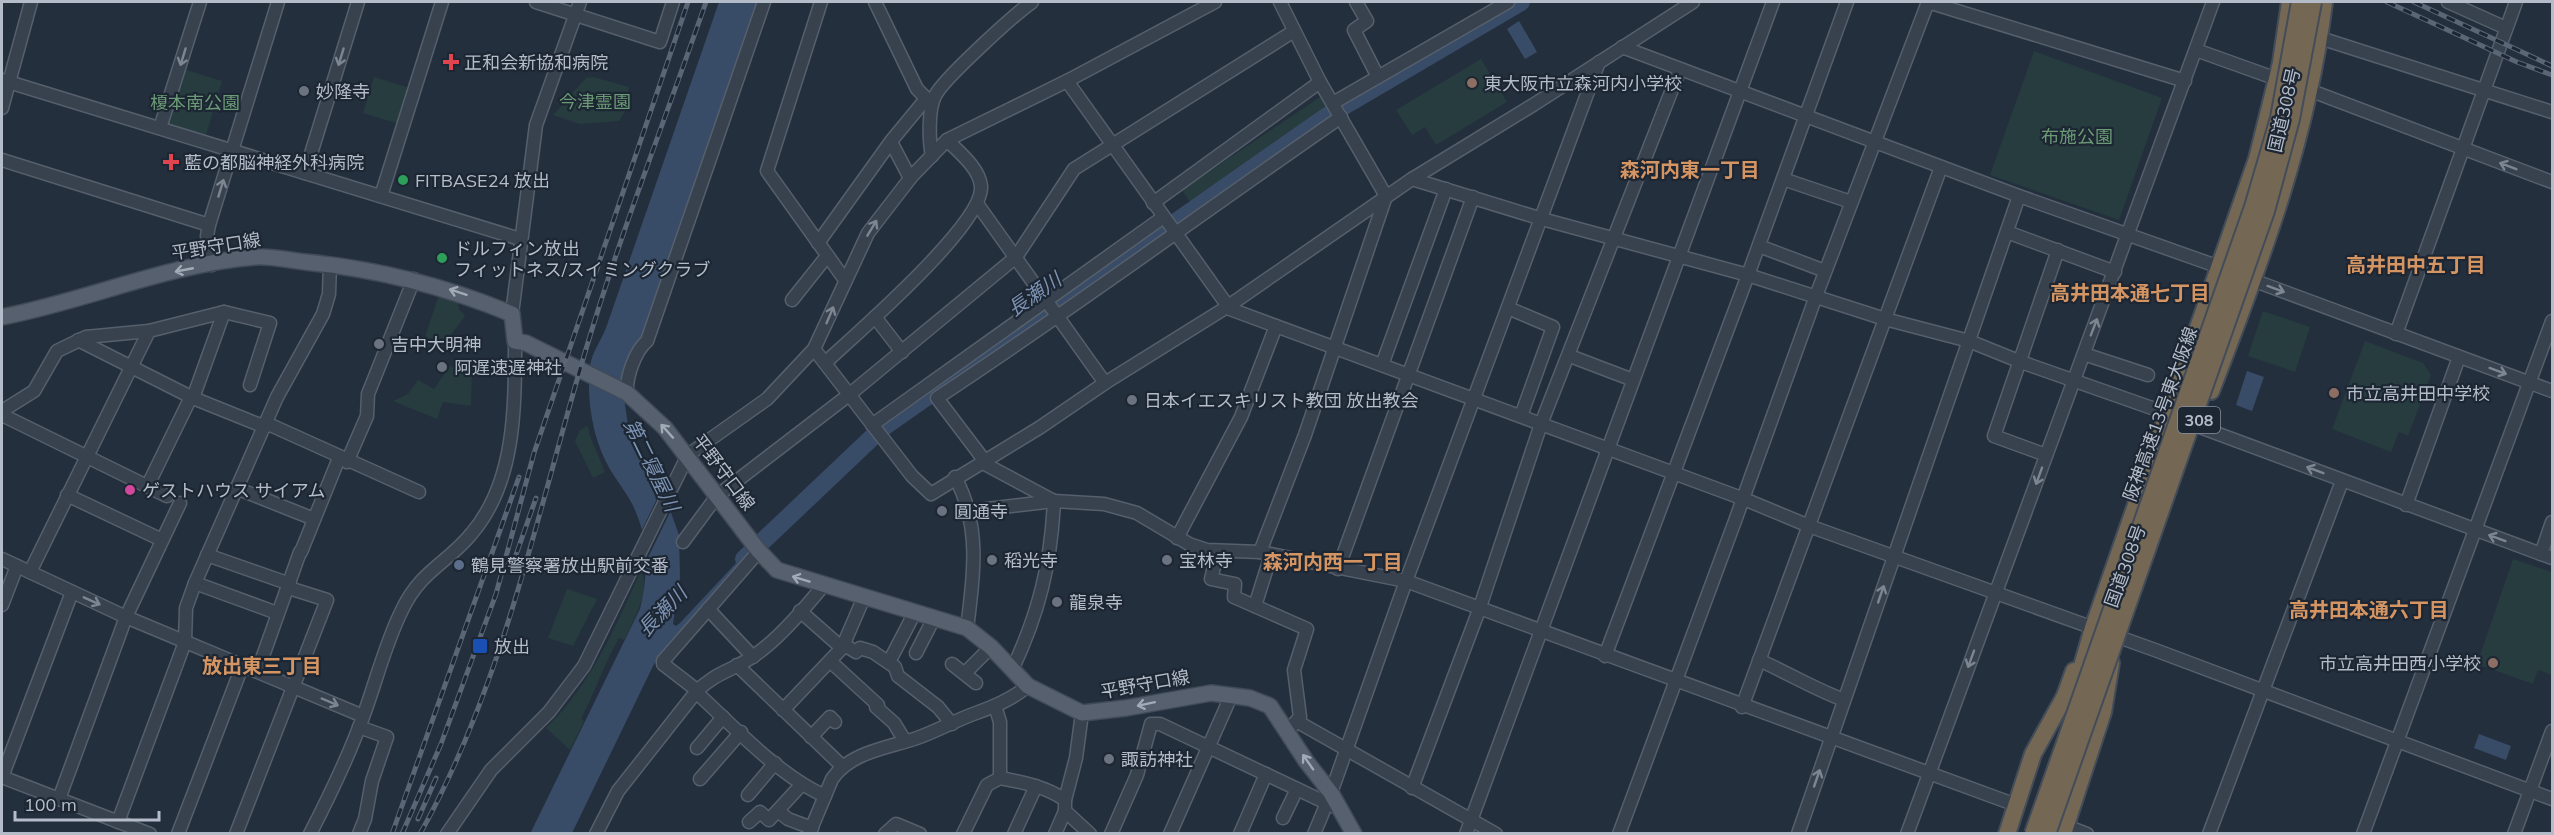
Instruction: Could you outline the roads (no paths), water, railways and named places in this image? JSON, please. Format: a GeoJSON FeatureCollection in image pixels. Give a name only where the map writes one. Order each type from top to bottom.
{"type":"FeatureCollection","features":[{"type":"Feature","properties":{"kind":"highway","name":"国道308号"},"geometry":{"type":"LineString","coordinates":[[2026,834],[2066,720],[2093,628],[2222,267],[2257,159],[2277,79],[2290,2]]}},
{"type":"Feature","properties":{"kind":"highway","name":"阪神高速13号東大阪線"},"geometry":{"type":"LineString","coordinates":[[2033,834],[2253,207],[2279,118],[2300,2]]}},
{"type":"Feature","properties":{"kind":"highway","name":"阪神高速13号東大阪線"},"geometry":{"type":"LineString","coordinates":[[2049,834],[2259,234],[2292,119],[2313,2]]}},
{"type":"Feature","properties":{"kind":"highway","name":"国道308号"},"geometry":{"type":"LineString","coordinates":[[2049,834],[2197,426],[2254,281],[2288,179],[2320,38],[2324,2]]}},
{"type":"Feature","properties":{"kind":"highway"},"geometry":{"type":"LineString","coordinates":[[2014,834],[2084,642],[2093,628]]}},
{"type":"Feature","properties":{"kind":"highway"},"geometry":{"type":"LineString","coordinates":[[2074,832],[2103,712],[2111,662]]}},
{"type":"Feature","properties":{"kind":"highway"},"geometry":{"type":"LineString","coordinates":[[2074,832],[2104,742],[2111,696],[2111,662]]}},
{"type":"Feature","properties":{"kind":"highway"},"geometry":{"type":"LineString","coordinates":[[2007,834],[2033,754],[2065,696]]}},
{"type":"Feature","properties":{"kind":"main road","name":"平野守口線"},"geometry":{"type":"LineString","coordinates":[[2,317],[154,277],[267,256],[330,264],[414,279],[464,294],[512,314]]}},
{"type":"Feature","properties":{"kind":"main road"},"geometry":{"type":"LineString","coordinates":[[512,314],[516,341]]}},
{"type":"Feature","properties":{"kind":"main road","name":"平野守口線"},"geometry":{"type":"LineString","coordinates":[[516,341],[526,343],[626,392],[665,428],[688,455],[757,548],[777,570],[823,586],[967,627],[991,647],[1028,686],[1082,713],[1126,708],[1198,693],[1250,698],[1270,705],[1293,727],[1306,761],[1354,834]]}},
{"type":"Feature","properties":{"kind":"street"},"geometry":{"type":"LineString","coordinates":[[2,108],[6,81],[31,2]]}},
{"type":"Feature","properties":{"kind":"street"},"geometry":{"type":"LineString","coordinates":[[160,128],[200,2]]}},
{"type":"Feature","properties":{"kind":"street"},"geometry":{"type":"LineString","coordinates":[[212,265],[207,236],[209,225],[278,2]]}},
{"type":"Feature","properties":{"kind":"street"},"geometry":{"type":"LineString","coordinates":[[305,173],[358,2]]}},
{"type":"Feature","properties":{"kind":"street"},"geometry":{"type":"LineString","coordinates":[[381,196],[442,2]]}},
{"type":"Feature","properties":{"kind":"street"},"geometry":{"type":"LineString","coordinates":[[536,2],[660,42],[673,2]]}},
{"type":"Feature","properties":{"kind":"street"},"geometry":{"type":"LineString","coordinates":[[512,314],[536,125],[580,2]]}},
{"type":"Feature","properties":{"kind":"street"},"geometry":{"type":"LineString","coordinates":[[626,392],[627,380],[638,352],[647,341],[764,2]]}},
{"type":"Feature","properties":{"kind":"street"},"geometry":{"type":"LineString","coordinates":[[820,2],[767,171],[845,280]]}},
{"type":"Feature","properties":{"kind":"street"},"geometry":{"type":"LineString","coordinates":[[874,2],[917,89],[929,102],[932,156]]}},
{"type":"Feature","properties":{"kind":"street"},"geometry":{"type":"LineString","coordinates":[[818,243],[891,142],[947,82],[1032,2]]}},
{"type":"Feature","properties":{"kind":"street"},"geometry":{"type":"LineString","coordinates":[[447,834],[491,770],[549,712],[574,681],[594,648],[688,455],[767,399],[814,349],[874,222],[910,178],[947,140],[1067,81],[1215,2]]}},
{"type":"Feature","properties":{"kind":"street"},"geometry":{"type":"LineString","coordinates":[[1255,606],[1265,554],[1386,196],[1320,82],[1280,2]]}},
{"type":"Feature","properties":{"kind":"street"},"geometry":{"type":"LineString","coordinates":[[1356,2],[1366,21],[1353,30],[1378,77]]}},
{"type":"Feature","properties":{"kind":"street"},"geometry":{"type":"LineString","coordinates":[[1333,103],[1508,2]]}},
{"type":"Feature","properties":{"kind":"street"},"geometry":{"type":"LineString","coordinates":[[814,349],[912,477],[931,494],[1039,428],[1105,383],[1227,307],[1412,179],[1694,2]]}},
{"type":"Feature","properties":{"kind":"street"},"geometry":{"type":"LineString","coordinates":[[1466,834],[1773,2]]}},
{"type":"Feature","properties":{"kind":"street"},"geometry":{"type":"LineString","coordinates":[[1605,656],[1759,246],[1847,2]]}},
{"type":"Feature","properties":{"kind":"street"},"geometry":{"type":"LineString","coordinates":[[1619,834],[1744,499],[1825,271],[1928,2],[2185,81]]}},
{"type":"Feature","properties":{"kind":"street"},"geometry":{"type":"LineString","coordinates":[[1907,834],[2213,2]]}},
{"type":"Feature","properties":{"kind":"street"},"geometry":{"type":"LineString","coordinates":[[2448,2],[2506,28]]}},
{"type":"Feature","properties":{"kind":"street"},"geometry":{"type":"LineString","coordinates":[[2396,334],[2516,2]]}},
{"type":"Feature","properties":{"kind":"street"},"geometry":{"type":"LineString","coordinates":[[683,542],[717,496],[850,394],[1017,257],[1074,169],[1294,31]]}},
{"type":"Feature","properties":{"kind":"street"},"geometry":{"type":"LineString","coordinates":[[2320,38],[2553,112]]}},
{"type":"Feature","properties":{"kind":"street"},"geometry":{"type":"LineString","coordinates":[[1622,47],[2019,196],[2222,267],[2254,281],[2553,391]]}},
{"type":"Feature","properties":{"kind":"street"},"geometry":{"type":"LineString","coordinates":[[2196,50],[2277,79]]}},
{"type":"Feature","properties":{"kind":"street"},"geometry":{"type":"LineString","coordinates":[[1314,834],[1333,802],[1346,752],[1406,581],[1599,62]]}},
{"type":"Feature","properties":{"kind":"street"},"geometry":{"type":"LineString","coordinates":[[1412,788],[1479,610],[1541,424],[1570,356],[1613,238],[1680,69]]}},
{"type":"Feature","properties":{"kind":"street"},"geometry":{"type":"LineString","coordinates":[[6,81],[520,239]]}},
{"type":"Feature","properties":{"kind":"street"},"geometry":{"type":"LineString","coordinates":[[1067,81],[1227,307],[1744,499],[1809,526],[1996,592],[2553,799]]}},
{"type":"Feature","properties":{"kind":"street"},"geometry":{"type":"LineString","coordinates":[[1152,203],[1320,82]]}},
{"type":"Feature","properties":{"kind":"street"},"geometry":{"type":"LineString","coordinates":[[2309,90],[2553,183]]}},
{"type":"Feature","properties":{"kind":"street"},"geometry":{"type":"LineString","coordinates":[[1054,501],[982,461],[937,398],[1059,318],[1173,233],[1340,116]]}},
{"type":"Feature","properties":{"kind":"street"},"geometry":{"type":"LineString","coordinates":[[826,362],[933,259],[973,214],[978,205],[982,189],[978,173],[947,140]]}},
{"type":"Feature","properties":{"kind":"street"},"geometry":{"type":"LineString","coordinates":[[891,142],[910,178]]}},
{"type":"Feature","properties":{"kind":"street"},"geometry":{"type":"LineString","coordinates":[[2,160],[209,225]]}},
{"type":"Feature","properties":{"kind":"street"},"geometry":{"type":"LineString","coordinates":[[1742,707],[1941,167]]}},
{"type":"Feature","properties":{"kind":"street"},"geometry":{"type":"LineString","coordinates":[[1412,179],[1542,219],[1748,275],[1885,319],[1969,341],[2021,362],[2169,414]]}},
{"type":"Feature","properties":{"kind":"street"},"geometry":{"type":"LineString","coordinates":[[1783,179],[1851,202]]}},
{"type":"Feature","properties":{"kind":"street"},"geometry":{"type":"LineString","coordinates":[[1383,365],[1446,189]]}},
{"type":"Feature","properties":{"kind":"street"},"geometry":{"type":"LineString","coordinates":[[1798,834],[2019,196]]}},
{"type":"Feature","properties":{"kind":"street"},"geometry":{"type":"LineString","coordinates":[[1338,569],[1473,197]]}},
{"type":"Feature","properties":{"kind":"street"},"geometry":{"type":"LineString","coordinates":[[978,205],[1105,383]]}},
{"type":"Feature","properties":{"kind":"street"},"geometry":{"type":"LineString","coordinates":[[876,430],[1046,300],[1162,218]]}},
{"type":"Feature","properties":{"kind":"street"},"geometry":{"type":"LineString","coordinates":[[2007,232],[2115,272]]}},
{"type":"Feature","properties":{"kind":"street"},"geometry":{"type":"LineString","coordinates":[[1759,246],[1825,271]]}},
{"type":"Feature","properties":{"kind":"street"},"geometry":{"type":"LineString","coordinates":[[2046,455],[1994,436],[2058,250]]}},
{"type":"Feature","properties":{"kind":"street"},"geometry":{"type":"LineString","coordinates":[[792,300],[827,256]]}},
{"type":"Feature","properties":{"kind":"street"},"geometry":{"type":"LineString","coordinates":[[118,822],[185,642],[186,608],[195,583],[265,425],[323,314],[329,294],[330,264]]}},
{"type":"Feature","properties":{"kind":"street"},"geometry":{"type":"LineString","coordinates":[[258,670],[277,613],[314,519],[367,416],[368,393],[414,279]]}},
{"type":"Feature","properties":{"kind":"street"},"geometry":{"type":"LineString","coordinates":[[1508,308],[1553,327],[1521,416]]}},
{"type":"Feature","properties":{"kind":"street"},"geometry":{"type":"LineString","coordinates":[[148,485],[192,397],[224,312]]}},
{"type":"Feature","properties":{"kind":"street"},"geometry":{"type":"LineString","coordinates":[[167,496],[2,413],[34,391],[57,351],[78,340],[86,337],[149,331],[224,312],[270,323],[250,385]]}},
{"type":"Feature","properties":{"kind":"street"},"geometry":{"type":"LineString","coordinates":[[875,317],[902,352]]}},
{"type":"Feature","properties":{"kind":"street"},"geometry":{"type":"LineString","coordinates":[[2363,834],[2553,321]]}},
{"type":"Feature","properties":{"kind":"street"},"geometry":{"type":"LineString","coordinates":[[1177,538],[1241,417],[1276,326]]}},
{"type":"Feature","properties":{"kind":"street"},"geometry":{"type":"LineString","coordinates":[[30,572],[149,331]]}},
{"type":"Feature","properties":{"kind":"street"},"geometry":{"type":"LineString","coordinates":[[78,340],[131,369],[192,397],[265,425],[419,492]]}},
{"type":"Feature","properties":{"kind":"street"},"geometry":{"type":"LineString","coordinates":[[310,834],[339,778],[402,608],[427,572],[471,535],[489,510],[514,427],[516,341]]}},
{"type":"Feature","properties":{"kind":"street"},"geometry":{"type":"LineString","coordinates":[[2084,354],[2133,366],[2148,375]]}},
{"type":"Feature","properties":{"kind":"street"},"geometry":{"type":"LineString","coordinates":[[1570,356],[1633,380]]}},
{"type":"Feature","properties":{"kind":"street"},"geometry":{"type":"LineString","coordinates":[[2406,505],[2459,357]]}},
{"type":"Feature","properties":{"kind":"street"},"geometry":{"type":"LineString","coordinates":[[2197,426],[2547,556],[2553,522]]}},
{"type":"Feature","properties":{"kind":"street"},"geometry":{"type":"LineString","coordinates":[[956,477],[970,511],[974,542],[973,577],[967,627]]}},
{"type":"Feature","properties":{"kind":"street"},"geometry":{"type":"LineString","coordinates":[[2209,834],[2342,481]]}},
{"type":"Feature","properties":{"kind":"street"},"geometry":{"type":"LineString","coordinates":[[236,488],[314,519]]}},
{"type":"Feature","properties":{"kind":"street"},"geometry":{"type":"LineString","coordinates":[[67,495],[162,540]]}},
{"type":"Feature","properties":{"kind":"street"},"geometry":{"type":"LineString","coordinates":[[1012,670],[1038,605],[1052,549],[1054,501]]}},
{"type":"Feature","properties":{"kind":"street"},"geometry":{"type":"LineString","coordinates":[[970,511],[1054,501],[1104,504],[1137,513],[1189,544],[1218,551],[1265,554],[1406,581],[1479,610],[1676,680],[1742,707],[2016,805]]}},
{"type":"Feature","properties":{"kind":"street"},"geometry":{"type":"LineString","coordinates":[[59,799],[126,617],[180,503]]}},
{"type":"Feature","properties":{"kind":"street"},"geometry":{"type":"LineString","coordinates":[[757,548],[714,592],[708,609],[663,661],[663,664],[697,691],[775,763],[802,784],[825,796]]}},
{"type":"Feature","properties":{"kind":"street"},"geometry":{"type":"LineString","coordinates":[[1218,551],[1211,579],[1235,584],[1234,597],[1307,629],[1294,670],[1300,717],[1293,727],[1346,752],[1496,834]]}},
{"type":"Feature","properties":{"kind":"street"},"geometry":{"type":"LineString","coordinates":[[207,555],[327,600],[236,834]]}},
{"type":"Feature","properties":{"kind":"street"},"geometry":{"type":"LineString","coordinates":[[2,559],[126,617],[258,670],[387,737],[372,781],[365,819],[359,834]]}},
{"type":"Feature","properties":{"kind":"street"},"geometry":{"type":"LineString","coordinates":[[2,605],[17,566]]}},
{"type":"Feature","properties":{"kind":"street"},"geometry":{"type":"LineString","coordinates":[[195,583],[277,613]]}},
{"type":"Feature","properties":{"kind":"street"},"geometry":{"type":"LineString","coordinates":[[596,834],[618,791],[697,691],[709,679],[753,657],[812,602],[823,586]]}},
{"type":"Feature","properties":{"kind":"street"},"geometry":{"type":"LineString","coordinates":[[72,592],[2,777],[150,834]]}},
{"type":"Feature","properties":{"kind":"street"},"geometry":{"type":"LineString","coordinates":[[783,710],[831,662],[843,646],[864,597]]}},
{"type":"Feature","properties":{"kind":"street"},"geometry":{"type":"LineString","coordinates":[[708,609],[753,657]]}},
{"type":"Feature","properties":{"kind":"street"},"geometry":{"type":"LineString","coordinates":[[801,611],[843,646],[856,652],[860,648],[873,652],[889,662],[895,667],[898,676],[938,707],[952,724]]}},
{"type":"Feature","properties":{"kind":"street"},"geometry":{"type":"LineString","coordinates":[[889,662],[915,612]]}},
{"type":"Feature","properties":{"kind":"street"},"geometry":{"type":"LineString","coordinates":[[916,653],[934,618]]}},
{"type":"Feature","properties":{"kind":"street"},"geometry":{"type":"LineString","coordinates":[[964,673],[991,647]]}},
{"type":"Feature","properties":{"kind":"street"},"geometry":{"type":"LineString","coordinates":[[1759,660],[1805,681],[1814,689],[1844,700]]}},
{"type":"Feature","properties":{"kind":"street"},"geometry":{"type":"LineString","coordinates":[[831,662],[878,705],[876,707],[894,723],[905,741]]}},
{"type":"Feature","properties":{"kind":"street"},"geometry":{"type":"LineString","coordinates":[[177,834],[243,664]]}},
{"type":"Feature","properties":{"kind":"street"},"geometry":{"type":"LineString","coordinates":[[952,664],[976,683]]}},
{"type":"Feature","properties":{"kind":"street"},"geometry":{"type":"LineString","coordinates":[[736,665],[843,768]]}},
{"type":"Feature","properties":{"kind":"street"},"geometry":{"type":"LineString","coordinates":[[778,811],[810,831],[832,779],[857,757],[952,724],[1012,699],[1028,686]]}},
{"type":"Feature","properties":{"kind":"street"},"geometry":{"type":"LineString","coordinates":[[1170,834],[1231,696]]}},
{"type":"Feature","properties":{"kind":"street"},"geometry":{"type":"LineString","coordinates":[[994,706],[1000,722],[1000,778]]}},
{"type":"Feature","properties":{"kind":"street"},"geometry":{"type":"LineString","coordinates":[[1055,834],[1065,805],[1076,758],[1082,713]]}},
{"type":"Feature","properties":{"kind":"street"},"geometry":{"type":"LineString","coordinates":[[697,748],[723,717]]}},
{"type":"Feature","properties":{"kind":"street"},"geometry":{"type":"LineString","coordinates":[[811,737],[830,717]]}},
{"type":"Feature","properties":{"kind":"street"},"geometry":{"type":"LineString","coordinates":[[1111,834],[1137,776],[1151,724],[1160,724],[1297,789],[1333,802]]}},
{"type":"Feature","properties":{"kind":"street"},"geometry":{"type":"LineString","coordinates":[[2514,834],[2553,731]]}},
{"type":"Feature","properties":{"kind":"street"},"geometry":{"type":"LineString","coordinates":[[700,779],[741,732]]}},
{"type":"Feature","properties":{"kind":"street"},"geometry":{"type":"LineString","coordinates":[[748,795],[775,763]]}},
{"type":"Feature","properties":{"kind":"street"},"geometry":{"type":"LineString","coordinates":[[1240,834],[1266,774]]}},
{"type":"Feature","properties":{"kind":"street"},"geometry":{"type":"LineString","coordinates":[[963,834],[987,785],[1000,778],[1036,786],[1065,805],[1090,834]]}},
{"type":"Feature","properties":{"kind":"street"},"geometry":{"type":"LineString","coordinates":[[749,822],[760,812],[769,820],[802,784]]}},
{"type":"Feature","properties":{"kind":"street"},"geometry":{"type":"LineString","coordinates":[[1014,834],[1036,786]]}},
{"type":"Feature","properties":{"kind":"street"},"geometry":{"type":"LineString","coordinates":[[1283,818],[1297,789]]}},
{"type":"Feature","properties":{"kind":"street"},"geometry":{"type":"LineString","coordinates":[[885,834],[896,824],[920,834]]}},
{"type":"Feature","properties":{"kind":"water"},"geometry":{"type":"Polygon","coordinates":[[[719,2],[760,2],[644,336],[639,339],[636,346],[624,398],[629,432],[661,485],[679,535],[680,578],[673,624],[676,626],[680,623],[752,546],[760,547],[654,664],[572,833],[530,834],[640,609],[646,571],[643,534],[633,505],[611,471],[595,434],[589,393],[590,366],[606,328],[719,2]]]}},
{"type":"Feature","properties":{"kind":"water"},"geometry":{"type":"Polygon","coordinates":[[[1519,21],[1537,52],[1525,59],[1507,29],[1519,21]]]}},
{"type":"Feature","properties":{"kind":"water"},"geometry":{"type":"Polygon","coordinates":[[[2247,371],[2264,377],[2252,411],[2236,405],[2247,371]]]}},
{"type":"Feature","properties":{"kind":"water"},"geometry":{"type":"Polygon","coordinates":[[[2479,734],[2511,746],[2506,760],[2474,748],[2479,734]]]}},
{"type":"Feature","properties":{"kind":"waterway","name":"長瀬川"},"geometry":{"type":"LineString","coordinates":[[744,559],[881,429],[1327,116],[1521,2]]}},
{"type":"Feature","properties":{"kind":"railway"},"geometry":{"type":"LineString","coordinates":[[402,834],[441,744],[496,594],[534,453],[688,2]]}},
{"type":"Feature","properties":{"kind":"railway"},"geometry":{"type":"LineString","coordinates":[[420,834],[449,777],[497,657],[600,305],[706,2]]}},
{"type":"Feature","properties":{"kind":"railway"},"geometry":{"type":"LineString","coordinates":[[2387,2],[2517,62],[2552,75]]}},
{"type":"Feature","properties":{"kind":"railway"},"geometry":{"type":"LineString","coordinates":[[2414,2],[2552,66]]}},
{"type":"Feature","properties":{"kind":"railway"},"geometry":{"type":"LineString","coordinates":[[392,834],[519,477]]}},
{"type":"Feature","properties":{"kind":"railway"},"geometry":{"type":"LineString","coordinates":[[511,569],[536,498]]}},
{"type":"Feature","properties":{"kind":"railway"},"geometry":{"type":"LineString","coordinates":[[418,819],[436,778]]}},
{"type":"Feature","properties":{"kind":"place","name":"正和会新協和病院"},"geometry":{"type":"Point","coordinates":[451,62]}},
{"type":"Feature","properties":{"kind":"place","name":"東大阪市立森河内小学校"},"geometry":{"type":"Point","coordinates":[1472,83]}},
{"type":"Feature","properties":{"kind":"place","name":"妙隆寺"},"geometry":{"type":"Point","coordinates":[304,91]}},
{"type":"Feature","properties":{"kind":"place","name":"藍の都脳神経外科病院"},"geometry":{"type":"Point","coordinates":[171,162]}},
{"type":"Feature","properties":{"kind":"place","name":"FITBASE24 放出"},"geometry":{"type":"Point","coordinates":[403,180]}},
{"type":"Feature","properties":{"kind":"place","name":"ドルフィン放出 フィットネス/スイミングクラブ"},"geometry":{"type":"Point","coordinates":[442,258]}},
{"type":"Feature","properties":{"kind":"place","name":"吉中大明神"},"geometry":{"type":"Point","coordinates":[379,344]}},
{"type":"Feature","properties":{"kind":"place","name":"阿遅速遅神社"},"geometry":{"type":"Point","coordinates":[442,367]}},
{"type":"Feature","properties":{"kind":"place","name":"市立高井田中学校"},"geometry":{"type":"Point","coordinates":[2334,393]}},
{"type":"Feature","properties":{"kind":"place","name":"日本イエスキリスト教団 放出教会"},"geometry":{"type":"Point","coordinates":[1132,400]}},
{"type":"Feature","properties":{"kind":"place","name":"ゲストハウス サイアム"},"geometry":{"type":"Point","coordinates":[130,490]}},
{"type":"Feature","properties":{"kind":"place","name":"圓通寺"},"geometry":{"type":"Point","coordinates":[942,511]}},
{"type":"Feature","properties":{"kind":"place","name":"稻光寺"},"geometry":{"type":"Point","coordinates":[992,560]}},
{"type":"Feature","properties":{"kind":"place","name":"宝林寺"},"geometry":{"type":"Point","coordinates":[1167,560]}},
{"type":"Feature","properties":{"kind":"place","name":"鶴見警察署放出駅前交番"},"geometry":{"type":"Point","coordinates":[459,565]}},
{"type":"Feature","properties":{"kind":"place","name":"龍泉寺"},"geometry":{"type":"Point","coordinates":[1057,602]}},
{"type":"Feature","properties":{"kind":"place","name":"放出"},"geometry":{"type":"Point","coordinates":[480,646]}},
{"type":"Feature","properties":{"kind":"place","name":"市立高井田西小学校"},"geometry":{"type":"Point","coordinates":[2493,663]}},
{"type":"Feature","properties":{"kind":"place","name":"諏訪神社"},"geometry":{"type":"Point","coordinates":[1109,759]}},
{"type":"Feature","properties":{"kind":"district","name":"森河内東一丁目"},"geometry":{"type":"Point","coordinates":[1690,169]}},
{"type":"Feature","properties":{"kind":"district","name":"高井田中五丁目"},"geometry":{"type":"Point","coordinates":[2416,264]}},
{"type":"Feature","properties":{"kind":"district","name":"高井田本通七丁目"},"geometry":{"type":"Point","coordinates":[2130,292]}},
{"type":"Feature","properties":{"kind":"district","name":"森河内西一丁目"},"geometry":{"type":"Point","coordinates":[1333,561]}},
{"type":"Feature","properties":{"kind":"district","name":"高井田本通六丁目"},"geometry":{"type":"Point","coordinates":[2369,609]}},
{"type":"Feature","properties":{"kind":"district","name":"放出東三丁目"},"geometry":{"type":"Point","coordinates":[262,665]}},
{"type":"Feature","properties":{"kind":"park label","name":"今津霊園"},"geometry":{"type":"Point","coordinates":[595,101]}},
{"type":"Feature","properties":{"kind":"park label","name":"榎本南公園"},"geometry":{"type":"Point","coordinates":[195,102]}},
{"type":"Feature","properties":{"kind":"park label","name":"布施公園"},"geometry":{"type":"Point","coordinates":[2077,136]}},
{"type":"Feature","properties":{"kind":"water label","name":"第二寝屋川"},"geometry":{"type":"Point","coordinates":[652,465]}}]}
